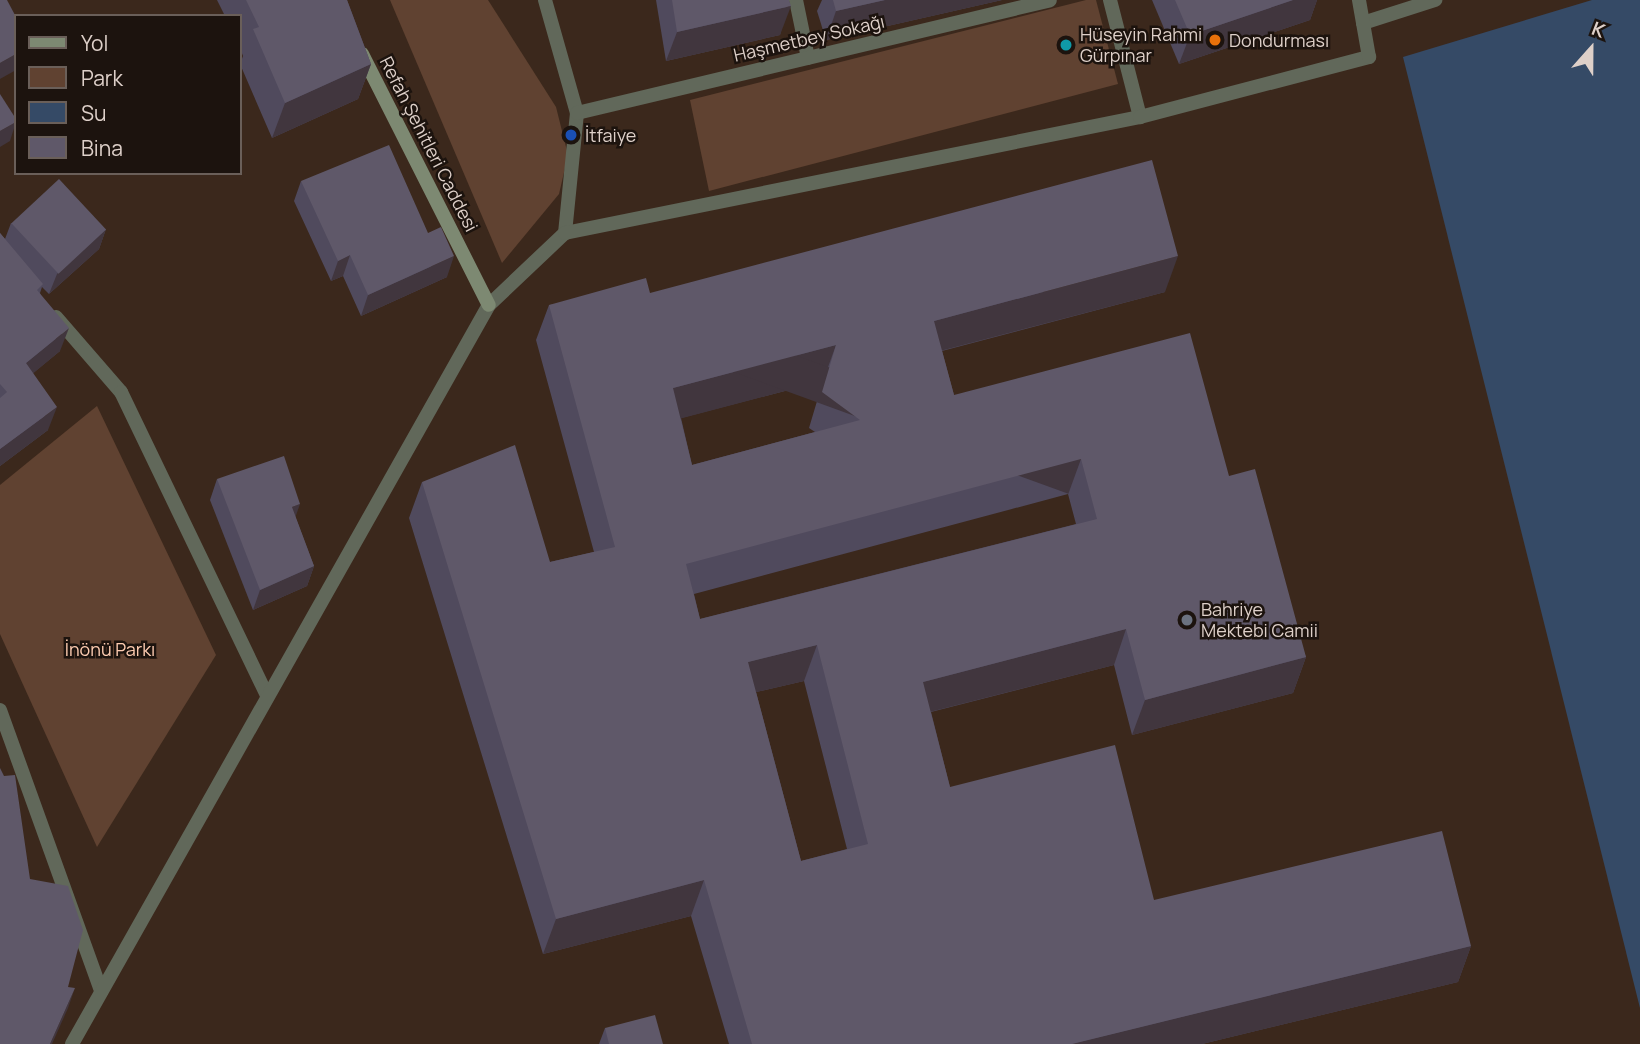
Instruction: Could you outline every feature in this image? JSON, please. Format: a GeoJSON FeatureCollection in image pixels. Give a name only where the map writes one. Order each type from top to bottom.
{"type":"FeatureCollection","features":[{"type":"Feature","properties":{"kind":"street"},"geometry":{"type":"LineString","coordinates":[[545,0],[577,113],[565,233]]}},
{"type":"Feature","properties":{"kind":"street"},"geometry":{"type":"LineString","coordinates":[[796,0],[808,58]]}},
{"type":"Feature","properties":{"kind":"street","name":"Haşmetbey Sokağı"},"geometry":{"type":"LineString","coordinates":[[577,113],[1050,0]]}},
{"type":"Feature","properties":{"kind":"street"},"geometry":{"type":"LineString","coordinates":[[1110,0],[1140,117]]}},
{"type":"Feature","properties":{"kind":"street"},"geometry":{"type":"LineString","coordinates":[[72,1044],[489,305],[565,233],[1140,117],[1369,57],[1359,0]]}},
{"type":"Feature","properties":{"kind":"street"},"geometry":{"type":"LineString","coordinates":[[1363,23],[1435,0]]}},
{"type":"Feature","properties":{"kind":"street","name":"Refah Şehitleri Caddesi"},"geometry":{"type":"LineString","coordinates":[[353,37],[489,305]]}},
{"type":"Feature","properties":{"kind":"street"},"geometry":{"type":"LineString","coordinates":[[43,302],[121,392],[267,696]]}},
{"type":"Feature","properties":{"kind":"street"},"geometry":{"type":"LineString","coordinates":[[0,710],[101,991]]}},
{"type":"Feature","properties":{"kind":"green space"},"geometry":{"type":"Polygon","coordinates":[[[390,0],[488,0],[556,107],[568,155],[559,194],[502,263],[390,0]]]}},
{"type":"Feature","properties":{"kind":"green space"},"geometry":{"type":"Polygon","coordinates":[[[1086,0],[1096,0],[1118,84],[709,191],[690,100],[1086,0]]]}},
{"type":"Feature","properties":{"kind":"green space","name":"İnönü Parkı"},"geometry":{"type":"Polygon","coordinates":[[[97,406],[216,655],[97,847],[0,634],[0,485],[97,406]]]}},
{"type":"Feature","properties":{"kind":"water"},"geometry":{"type":"Polygon","coordinates":[[[1592,0],[1640,0],[1640,1008],[1403,57],[1592,0]]]}},
{"type":"Feature","properties":{"kind":"building"},"geometry":{"type":"Polygon","coordinates":[[[0,0],[7,0],[14,14],[14,55],[0,63],[0,0]]]}},
{"type":"Feature","properties":{"kind":"building"},"geometry":{"type":"Polygon","coordinates":[[[246,0],[347,0],[371,64],[285,103],[253,29],[259,27],[246,0]]]}},
{"type":"Feature","properties":{"kind":"building"},"geometry":{"type":"Polygon","coordinates":[[[672,0],[789,0],[791,6],[677,32],[672,0]]]}},
{"type":"Feature","properties":{"kind":"building"},"geometry":{"type":"Polygon","coordinates":[[[833,0],[885,0],[836,11],[833,0]]]}},
{"type":"Feature","properties":{"kind":"building"},"geometry":{"type":"Polygon","coordinates":[[[1175,0],[1293,0],[1190,35],[1175,0]]]}},
{"type":"Feature","properties":{"kind":"building"},"geometry":{"type":"Polygon","coordinates":[[[0,94],[14,116],[14,123],[0,131],[0,94]]]}},
{"type":"Feature","properties":{"kind":"building"},"geometry":{"type":"Polygon","coordinates":[[[389,145],[428,233],[441,227],[454,256],[368,295],[350,255],[338,261],[301,181],[389,145]]]}},
{"type":"Feature","properties":{"kind":"building"},"geometry":{"type":"Polygon","coordinates":[[[1152,160],[1178,256],[934,321],[954,395],[1190,333],[1229,476],[1255,469],[1306,657],[1145,700],[1126,629],[923,682],[950,787],[1115,745],[1154,900],[1442,831],[1471,946],[1072,1044],[752,1044],[704,880],[556,919],[422,482],[515,445],[550,562],[615,547],[549,305],[646,278],[650,293],[1152,160]],[[836,345],[673,388],[692,465],[860,420],[822,392],[836,345]],[[1081,459],[686,564],[700,619],[1097,519],[1081,459]],[[817,645],[748,662],[801,861],[868,844],[817,645]]]}},
{"type":"Feature","properties":{"kind":"building"},"geometry":{"type":"Polygon","coordinates":[[[59,179],[106,229],[59,274],[11,223],[59,179]]]}},
{"type":"Feature","properties":{"kind":"building"},"geometry":{"type":"Polygon","coordinates":[[[0,233],[43,284],[37,290],[69,328],[26,363],[57,407],[0,449],[0,398],[7,392],[0,384],[0,233]]]}},
{"type":"Feature","properties":{"kind":"building"},"geometry":{"type":"Polygon","coordinates":[[[284,456],[300,504],[292,507],[314,566],[260,590],[217,479],[284,456]]]}},
{"type":"Feature","properties":{"kind":"building"},"geometry":{"type":"Polygon","coordinates":[[[0,768],[4,776],[15,775],[30,879],[68,886],[83,930],[68,987],[75,988],[50,1044],[0,1044],[0,768]]]}},
{"type":"Feature","properties":{"kind":"building"},"geometry":{"type":"Polygon","coordinates":[[[655,1015],[663,1044],[609,1044],[605,1028],[655,1015]]]}},
{"type":"Feature","properties":{"kind":"place","name":"Dondurması"},"geometry":{"type":"Point","coordinates":[1215,40]}},
{"type":"Feature","properties":{"kind":"place","name":"Hüseyin Rahmi Gürpınar"},"geometry":{"type":"Point","coordinates":[1066,45]}},
{"type":"Feature","properties":{"kind":"place","name":"İtfaiye"},"geometry":{"type":"Point","coordinates":[571,135]}},
{"type":"Feature","properties":{"kind":"place","name":"Bahriye Mektebi Camii"},"geometry":{"type":"Point","coordinates":[1187,620]}}]}
